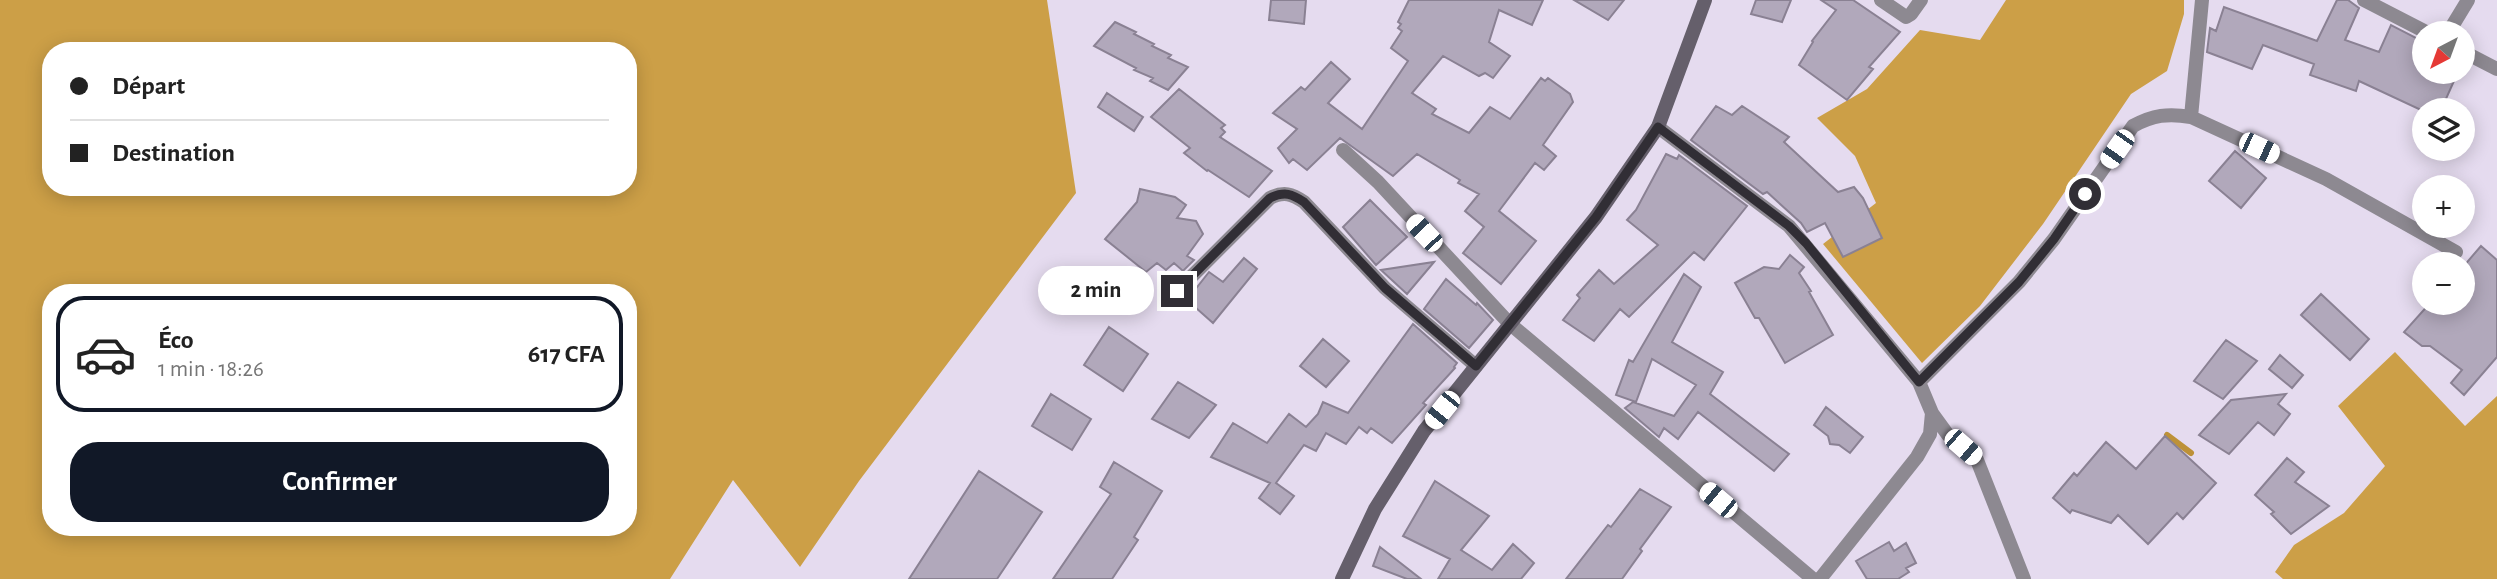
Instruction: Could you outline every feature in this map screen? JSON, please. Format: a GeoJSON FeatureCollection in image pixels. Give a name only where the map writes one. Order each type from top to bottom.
{"type":"FeatureCollection","features":[{"type":"Feature","properties":{"kind":"main road"},"geometry":{"type":"LineString","coordinates":[[1342,579],[1375,509],[1417,442],[1596,217],[1658,127],[1705,0]]}},
{"type":"Feature","properties":{"kind":"street"},"geometry":{"type":"LineString","coordinates":[[1881,0],[1906,17],[1912,14],[1921,0]]}},
{"type":"Feature","properties":{"kind":"street"},"geometry":{"type":"LineString","coordinates":[[2191,117],[2202,0]]}},
{"type":"Feature","properties":{"kind":"street"},"geometry":{"type":"LineString","coordinates":[[2364,0],[2412,25]]}},
{"type":"Feature","properties":{"kind":"street"},"geometry":{"type":"LineString","coordinates":[[2455,21],[2468,0]]}},
{"type":"Feature","properties":{"kind":"street"},"geometry":{"type":"LineString","coordinates":[[2475,58],[2497,69]]}},
{"type":"Feature","properties":{"kind":"street"},"geometry":{"type":"LineString","coordinates":[[1919,382],[2019,282],[2054,239],[2133,126],[2151,116],[2170,114],[2191,117],[2326,179],[2456,252]]}},
{"type":"Feature","properties":{"kind":"street"},"geometry":{"type":"LineString","coordinates":[[1658,127],[1789,226],[1806,243],[1919,382],[1932,413],[1948,435],[1977,460],[2024,579]]}},
{"type":"Feature","properties":{"kind":"street"},"geometry":{"type":"LineString","coordinates":[[1343,150],[1378,182],[1509,323],[1814,579]]}},
{"type":"Feature","properties":{"kind":"street"},"geometry":{"type":"LineString","coordinates":[[1177,291],[1270,198],[1280,193],[1292,194],[1304,202],[1385,288],[1476,366]]}},
{"type":"Feature","properties":{"kind":"street"},"geometry":{"type":"LineString","coordinates":[[1820,579],[1917,457],[1930,435],[1932,413]]}},
{"type":"Feature","properties":{"kind":"shaded area"},"geometry":{"type":"Polygon","coordinates":[[[0,0],[1047,0],[1076,193],[859,481],[800,567],[733,480],[670,579],[0,579],[0,0]]]}},
{"type":"Feature","properties":{"kind":"shaded area"},"geometry":{"type":"Polygon","coordinates":[[[2006,0],[2184,0],[2184,14],[2167,71],[2131,94],[2043,224],[1980,306],[1922,363],[1823,244],[1876,203],[1855,156],[1817,118],[1867,89],[1920,30],[1980,40],[2006,0]]]}},
{"type":"Feature","properties":{"kind":"shaded area"},"geometry":{"type":"Polygon","coordinates":[[[2395,352],[2465,426],[2497,396],[2497,579],[2283,579],[2275,572],[2294,545],[2344,513],[2385,466],[2338,406],[2395,352]]]}},
{"type":"Feature","properties":{"kind":"building"},"geometry":{"type":"Polygon","coordinates":[[[1271,0],[1306,0],[1304,24],[1269,20],[1271,0]]]}},
{"type":"Feature","properties":{"kind":"building"},"geometry":{"type":"Polygon","coordinates":[[[1409,0],[1543,0],[1532,25],[1499,10],[1489,42],[1510,56],[1493,78],[1485,73],[1479,76],[1443,56],[1412,93],[1436,109],[1432,114],[1469,133],[1490,107],[1510,119],[1541,78],[1545,81],[1548,78],[1570,94],[1573,102],[1543,145],[1556,156],[1544,170],[1535,163],[1499,211],[1536,241],[1501,284],[1463,253],[1484,227],[1465,211],[1479,194],[1458,183],[1460,180],[1417,154],[1393,176],[1340,138],[1307,170],[1293,159],[1289,163],[1278,148],[1297,129],[1273,113],[1301,87],[1305,90],[1331,62],[1350,79],[1328,103],[1362,129],[1408,61],[1391,48],[1402,31],[1398,28],[1401,24],[1398,22],[1409,0]]]}},
{"type":"Feature","properties":{"kind":"building"},"geometry":{"type":"Polygon","coordinates":[[[1574,0],[1624,0],[1608,20],[1574,0]]]}},
{"type":"Feature","properties":{"kind":"building"},"geometry":{"type":"Polygon","coordinates":[[[1756,0],[1791,0],[1782,22],[1751,14],[1756,0]]]}},
{"type":"Feature","properties":{"kind":"building"},"geometry":{"type":"Polygon","coordinates":[[[1821,0],[1853,0],[1900,32],[1869,67],[1873,69],[1847,100],[1799,65],[1812,41],[1836,10],[1821,0]]]}},
{"type":"Feature","properties":{"kind":"building"},"geometry":{"type":"Polygon","coordinates":[[[2337,0],[2348,0],[2359,8],[2345,40],[2379,52],[2391,25],[2412,36],[2412,84],[2453,84],[2446,98],[2412,98],[2412,106],[2359,81],[2356,91],[2310,75],[2314,64],[2263,45],[2252,69],[2207,52],[2210,28],[2216,31],[2224,7],[2317,41],[2337,0]]]}},
{"type":"Feature","properties":{"kind":"building"},"geometry":{"type":"Polygon","coordinates":[[[1115,22],[1171,55],[1168,58],[1188,67],[1168,90],[1150,81],[1153,78],[1094,46],[1115,22]]]}},
{"type":"Feature","properties":{"kind":"building"},"geometry":{"type":"Polygon","coordinates":[[[1179,89],[1225,125],[1221,128],[1225,132],[1220,137],[1272,171],[1249,197],[1184,153],[1190,148],[1151,117],[1179,89]]]}},
{"type":"Feature","properties":{"kind":"building"},"geometry":{"type":"Polygon","coordinates":[[[1107,93],[1143,117],[1134,131],[1098,107],[1107,93]]]}},
{"type":"Feature","properties":{"kind":"building"},"geometry":{"type":"Polygon","coordinates":[[[1716,106],[1732,115],[1742,106],[1789,137],[1784,142],[1838,192],[1854,187],[1863,198],[1882,238],[1843,257],[1825,223],[1807,232],[1801,223],[1767,192],[1763,194],[1691,140],[1716,106]]]}},
{"type":"Feature","properties":{"kind":"building"},"geometry":{"type":"Polygon","coordinates":[[[2235,151],[2266,178],[2241,208],[2209,181],[2235,151]]]}},
{"type":"Feature","properties":{"kind":"building"},"geometry":{"type":"Polygon","coordinates":[[[1666,154],[1677,159],[1679,155],[1747,206],[1704,260],[1694,252],[1629,317],[1620,309],[1594,341],[1563,320],[1580,298],[1577,295],[1599,270],[1614,284],[1658,245],[1627,220],[1636,210],[1666,154]]]}},
{"type":"Feature","properties":{"kind":"building"},"geometry":{"type":"Polygon","coordinates":[[[1140,189],[1175,197],[1186,205],[1177,218],[1196,221],[1203,234],[1187,256],[1194,260],[1183,271],[1174,263],[1166,270],[1157,263],[1146,272],[1105,239],[1137,202],[1140,189]]]}},
{"type":"Feature","properties":{"kind":"building"},"geometry":{"type":"Polygon","coordinates":[[[1370,200],[1407,237],[1376,265],[1343,227],[1370,200]]]}},
{"type":"Feature","properties":{"kind":"building"},"geometry":{"type":"Polygon","coordinates":[[[2481,246],[2497,260],[2497,357],[2464,395],[2451,383],[2462,370],[2430,346],[2422,346],[2404,332],[2419,315],[2475,315],[2475,253],[2481,246]]]}},
{"type":"Feature","properties":{"kind":"building"},"geometry":{"type":"Polygon","coordinates":[[[1790,255],[1804,267],[1799,273],[1833,335],[1785,363],[1735,283],[1764,267],[1779,269],[1790,255]]]}},
{"type":"Feature","properties":{"kind":"building"},"geometry":{"type":"Polygon","coordinates":[[[1244,258],[1257,269],[1213,323],[1187,300],[1209,272],[1223,282],[1244,258]]]}},
{"type":"Feature","properties":{"kind":"building"},"geometry":{"type":"Polygon","coordinates":[[[1434,262],[1407,294],[1381,270],[1434,262]]]}},
{"type":"Feature","properties":{"kind":"building"},"geometry":{"type":"Polygon","coordinates":[[[1684,274],[1701,287],[1672,342],[1723,372],[1710,394],[1789,454],[1774,471],[1698,412],[1678,439],[1664,428],[1659,437],[1625,408],[1633,402],[1674,416],[1696,385],[1652,359],[1636,402],[1616,395],[1629,360],[1633,362],[1684,274]]]}},
{"type":"Feature","properties":{"kind":"building"},"geometry":{"type":"Polygon","coordinates":[[[1446,279],[1476,305],[1477,303],[1493,320],[1469,348],[1424,309],[1446,279]]]}},
{"type":"Feature","properties":{"kind":"building"},"geometry":{"type":"Polygon","coordinates":[[[2321,294],[2369,339],[2350,360],[2301,315],[2321,294]]]}},
{"type":"Feature","properties":{"kind":"building"},"geometry":{"type":"Polygon","coordinates":[[[1413,324],[1457,363],[1423,403],[1426,405],[1392,443],[1371,428],[1367,433],[1359,427],[1346,444],[1326,433],[1316,451],[1304,445],[1276,483],[1294,496],[1280,514],[1259,498],[1270,483],[1211,457],[1233,423],[1267,443],[1289,414],[1306,427],[1318,414],[1323,402],[1348,413],[1413,324]]]}},
{"type":"Feature","properties":{"kind":"building"},"geometry":{"type":"Polygon","coordinates":[[[1109,327],[1148,354],[1123,391],[1084,365],[1109,327]]]}},
{"type":"Feature","properties":{"kind":"building"},"geometry":{"type":"Polygon","coordinates":[[[1323,339],[1349,361],[1326,387],[1300,366],[1323,339]]]}},
{"type":"Feature","properties":{"kind":"building"},"geometry":{"type":"Polygon","coordinates":[[[2226,340],[2257,361],[2223,399],[2194,381],[2226,340]]]}},
{"type":"Feature","properties":{"kind":"building"},"geometry":{"type":"Polygon","coordinates":[[[2280,355],[2303,375],[2292,388],[2269,369],[2280,355]]]}},
{"type":"Feature","properties":{"kind":"building"},"geometry":{"type":"Polygon","coordinates":[[[1178,382],[1216,405],[1189,438],[1152,419],[1178,382]]]}},
{"type":"Feature","properties":{"kind":"building"},"geometry":{"type":"Polygon","coordinates":[[[1051,394],[1091,419],[1072,450],[1032,426],[1051,394]]]}},
{"type":"Feature","properties":{"kind":"building"},"geometry":{"type":"Polygon","coordinates":[[[2286,394],[2278,404],[2290,414],[2274,435],[2258,422],[2229,454],[2199,435],[2231,400],[2286,394]]]}},
{"type":"Feature","properties":{"kind":"building"},"geometry":{"type":"Polygon","coordinates":[[[1826,407],[1863,437],[1850,453],[1839,445],[1830,444],[1828,436],[1814,425],[1826,407]]]}},
{"type":"Feature","properties":{"kind":"building"},"geometry":{"type":"Polygon","coordinates":[[[2165,436],[2216,483],[2183,519],[2177,513],[2148,544],[2118,515],[2111,523],[2072,510],[2070,513],[2053,498],[2074,473],[2077,476],[2106,442],[2136,469],[2165,436]]]}},
{"type":"Feature","properties":{"kind":"building"},"geometry":{"type":"Polygon","coordinates":[[[2287,458],[2304,472],[2295,482],[2329,506],[2291,534],[2271,514],[2274,512],[2255,495],[2287,458]]]}},
{"type":"Feature","properties":{"kind":"building"},"geometry":{"type":"Polygon","coordinates":[[[1114,462],[1162,491],[1134,537],[1138,540],[1112,579],[1053,579],[1111,494],[1100,487],[1114,462]]]}},
{"type":"Feature","properties":{"kind":"building"},"geometry":{"type":"Polygon","coordinates":[[[979,471],[1042,512],[997,579],[909,579],[979,471]]]}},
{"type":"Feature","properties":{"kind":"building"},"geometry":{"type":"Polygon","coordinates":[[[1435,481],[1489,516],[1461,550],[1492,570],[1513,544],[1534,563],[1521,579],[1438,579],[1450,559],[1403,536],[1435,481]]]}},
{"type":"Feature","properties":{"kind":"building"},"geometry":{"type":"Polygon","coordinates":[[[1640,489],[1671,507],[1622,579],[1566,579],[1608,525],[1611,527],[1640,489]]]}},
{"type":"Feature","properties":{"kind":"building"},"geometry":{"type":"Polygon","coordinates":[[[1889,542],[1894,551],[1906,543],[1916,563],[1906,568],[1909,572],[1898,579],[1867,579],[1856,561],[1889,542]]]}},
{"type":"Feature","properties":{"kind":"building"},"geometry":{"type":"Polygon","coordinates":[[[1380,547],[1421,579],[1407,579],[1373,566],[1380,547]]]}},
{"type":"Feature","properties":{"kind":"waterway"},"geometry":{"type":"LineString","coordinates":[[2167,435],[2191,453]]}},
{"type":"Feature","properties":{"kind":"route"},"geometry":{"type":"LineString","coordinates":[[1177,291],[1270,198],[1280,193],[1292,194],[1304,202],[1385,288],[1476,366],[1596,217],[1658,127],[1789,226],[1806,243],[1919,382],[2019,282],[2054,239],[2085,194]]}}]}
